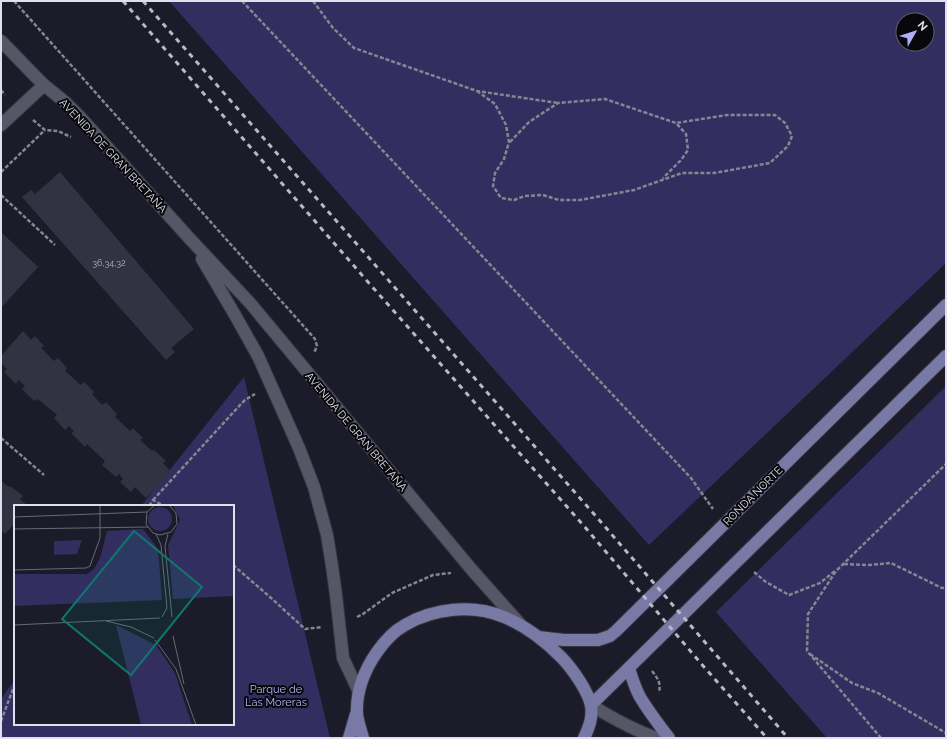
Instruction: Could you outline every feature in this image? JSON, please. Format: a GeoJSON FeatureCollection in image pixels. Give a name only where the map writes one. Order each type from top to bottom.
{"type":"FeatureCollection","features":[{"type":"Feature","properties":{"kind":"main road","name":"RONDA NORTE"},"geometry":{"type":"LineString","coordinates":[[538,637],[564,640],[598,640],[610,636],[946,305]]}},
{"type":"Feature","properties":{"kind":"main road"},"geometry":{"type":"LineString","coordinates":[[591,705],[946,356]]}},
{"type":"Feature","properties":{"kind":"main road"},"geometry":{"type":"LineString","coordinates":[[349,738],[356,712],[359,692],[365,673],[380,647],[404,625],[423,616],[446,610],[470,609],[505,617],[522,626],[556,652],[578,679],[591,705],[590,719],[584,738]]}},
{"type":"Feature","properties":{"kind":"main road"},"geometry":{"type":"LineString","coordinates":[[629,668],[640,696],[652,716],[669,738]]}},
{"type":"Feature","properties":{"kind":"main road"},"geometry":{"type":"LineString","coordinates":[[356,712],[363,738]]}},
{"type":"Feature","properties":{"kind":"street","name":"AVENIDA DE GRAN BRETAÑA"},"geometry":{"type":"LineString","coordinates":[[1,41],[24,66],[81,118],[250,304],[472,570],[522,626]]}},
{"type":"Feature","properties":{"kind":"street"},"geometry":{"type":"LineString","coordinates":[[1,125],[44,85]]}},
{"type":"Feature","properties":{"kind":"street","name":"AVENIDA DE GRAN BRETAÑA"},"geometry":{"type":"LineString","coordinates":[[190,239],[252,345],[266,372],[308,470],[327,535],[343,658],[359,692]]}},
{"type":"Feature","properties":{"kind":"street"},"geometry":{"type":"LineString","coordinates":[[591,705],[632,728],[657,738]]}},
{"type":"Feature","properties":{"kind":"path"},"geometry":{"type":"LineString","coordinates":[[242,1],[691,478],[713,509]]}},
{"type":"Feature","properties":{"kind":"path"},"geometry":{"type":"LineString","coordinates":[[313,1],[333,28],[354,48],[477,91],[558,102],[605,99],[676,123],[727,115],[775,115],[785,123],[792,136],[788,146],[770,163],[714,173],[682,173],[634,190],[580,200],[559,200],[543,195],[525,196],[514,200],[501,198],[493,186],[495,173],[504,159],[509,142],[506,125],[495,104],[477,91]]}},
{"type":"Feature","properties":{"kind":"path"},"geometry":{"type":"LineString","coordinates":[[509,142],[529,122],[558,102]]}},
{"type":"Feature","properties":{"kind":"path"},"geometry":{"type":"LineString","coordinates":[[36,123],[45,130],[58,131],[73,138]]}},
{"type":"Feature","properties":{"kind":"path"},"geometry":{"type":"LineString","coordinates":[[662,180],[681,160],[688,150],[686,134],[676,123]]}},
{"type":"Feature","properties":{"kind":"path"},"geometry":{"type":"LineString","coordinates":[[1,172],[45,130]]}},
{"type":"Feature","properties":{"kind":"path"},"geometry":{"type":"LineString","coordinates":[[1,195],[55,245]]}},
{"type":"Feature","properties":{"kind":"path"},"geometry":{"type":"LineString","coordinates":[[1,438],[44,475]]}},
{"type":"Feature","properties":{"kind":"path"},"geometry":{"type":"LineString","coordinates":[[881,738],[807,652],[808,614],[836,571],[946,464]]}},
{"type":"Feature","properties":{"kind":"path"},"geometry":{"type":"LineString","coordinates":[[150,505],[153,500],[162,505]]}},
{"type":"Feature","properties":{"kind":"path"},"geometry":{"type":"LineString","coordinates":[[739,560],[766,582],[789,595],[820,583],[844,564],[869,565],[891,563],[942,588],[946,588]]}},
{"type":"Feature","properties":{"kind":"path"},"geometry":{"type":"LineString","coordinates":[[807,652],[852,684],[878,693],[946,733]]}},
{"type":"Feature","properties":{"kind":"path"},"geometry":{"type":"LineString","coordinates":[[1,721],[14,687]]}},
{"type":"Feature","properties":{"kind":"green space"},"geometry":{"type":"Polygon","coordinates":[[[169,1],[946,1],[946,263],[649,545],[169,1]]]}},
{"type":"Feature","properties":{"kind":"green space","name":"Parque de Las Moreras"},"geometry":{"type":"Polygon","coordinates":[[[244,377],[330,738],[1,738],[1,699],[14,680],[14,725],[234,725],[234,505],[142,505],[244,377]]]}},
{"type":"Feature","properties":{"kind":"green space"},"geometry":{"type":"Polygon","coordinates":[[[946,386],[946,738],[827,738],[716,612],[946,386]]]}},
{"type":"Feature","properties":{"kind":"building"},"geometry":{"type":"Polygon","coordinates":[[[60,172],[194,329],[171,348],[175,352],[166,360],[22,197],[31,190],[35,194],[60,172]]]}},
{"type":"Feature","properties":{"kind":"building"},"geometry":{"type":"Polygon","coordinates":[[[1,232],[38,267],[1,308],[1,232]]]}},
{"type":"Feature","properties":{"kind":"building"},"geometry":{"type":"Polygon","coordinates":[[[23,331],[31,340],[35,336],[44,346],[41,348],[54,361],[58,358],[67,368],[65,371],[81,385],[84,382],[94,392],[92,394],[102,405],[106,402],[117,414],[115,417],[130,431],[133,428],[143,438],[140,440],[166,461],[163,463],[171,472],[146,498],[135,487],[131,492],[120,482],[123,479],[119,474],[116,477],[102,465],[105,461],[87,444],[85,447],[71,433],[74,431],[69,426],[65,430],[54,418],[57,415],[38,399],[34,401],[22,389],[25,386],[19,380],[16,384],[4,372],[7,369],[1,363],[1,356],[23,331]]]}},
{"type":"Feature","properties":{"kind":"building"},"geometry":{"type":"Polygon","coordinates":[[[1,481],[23,496],[20,499],[27,505],[14,505],[14,524],[5,534],[1,531],[1,481]]]}},
{"type":"Feature","properties":{"kind":"railway"},"geometry":{"type":"LineString","coordinates":[[123,1],[368,282],[584,526],[704,667],[767,738]]}},
{"type":"Feature","properties":{"kind":"railway"},"geometry":{"type":"LineString","coordinates":[[143,1],[594,514],[788,738]]}}]}
